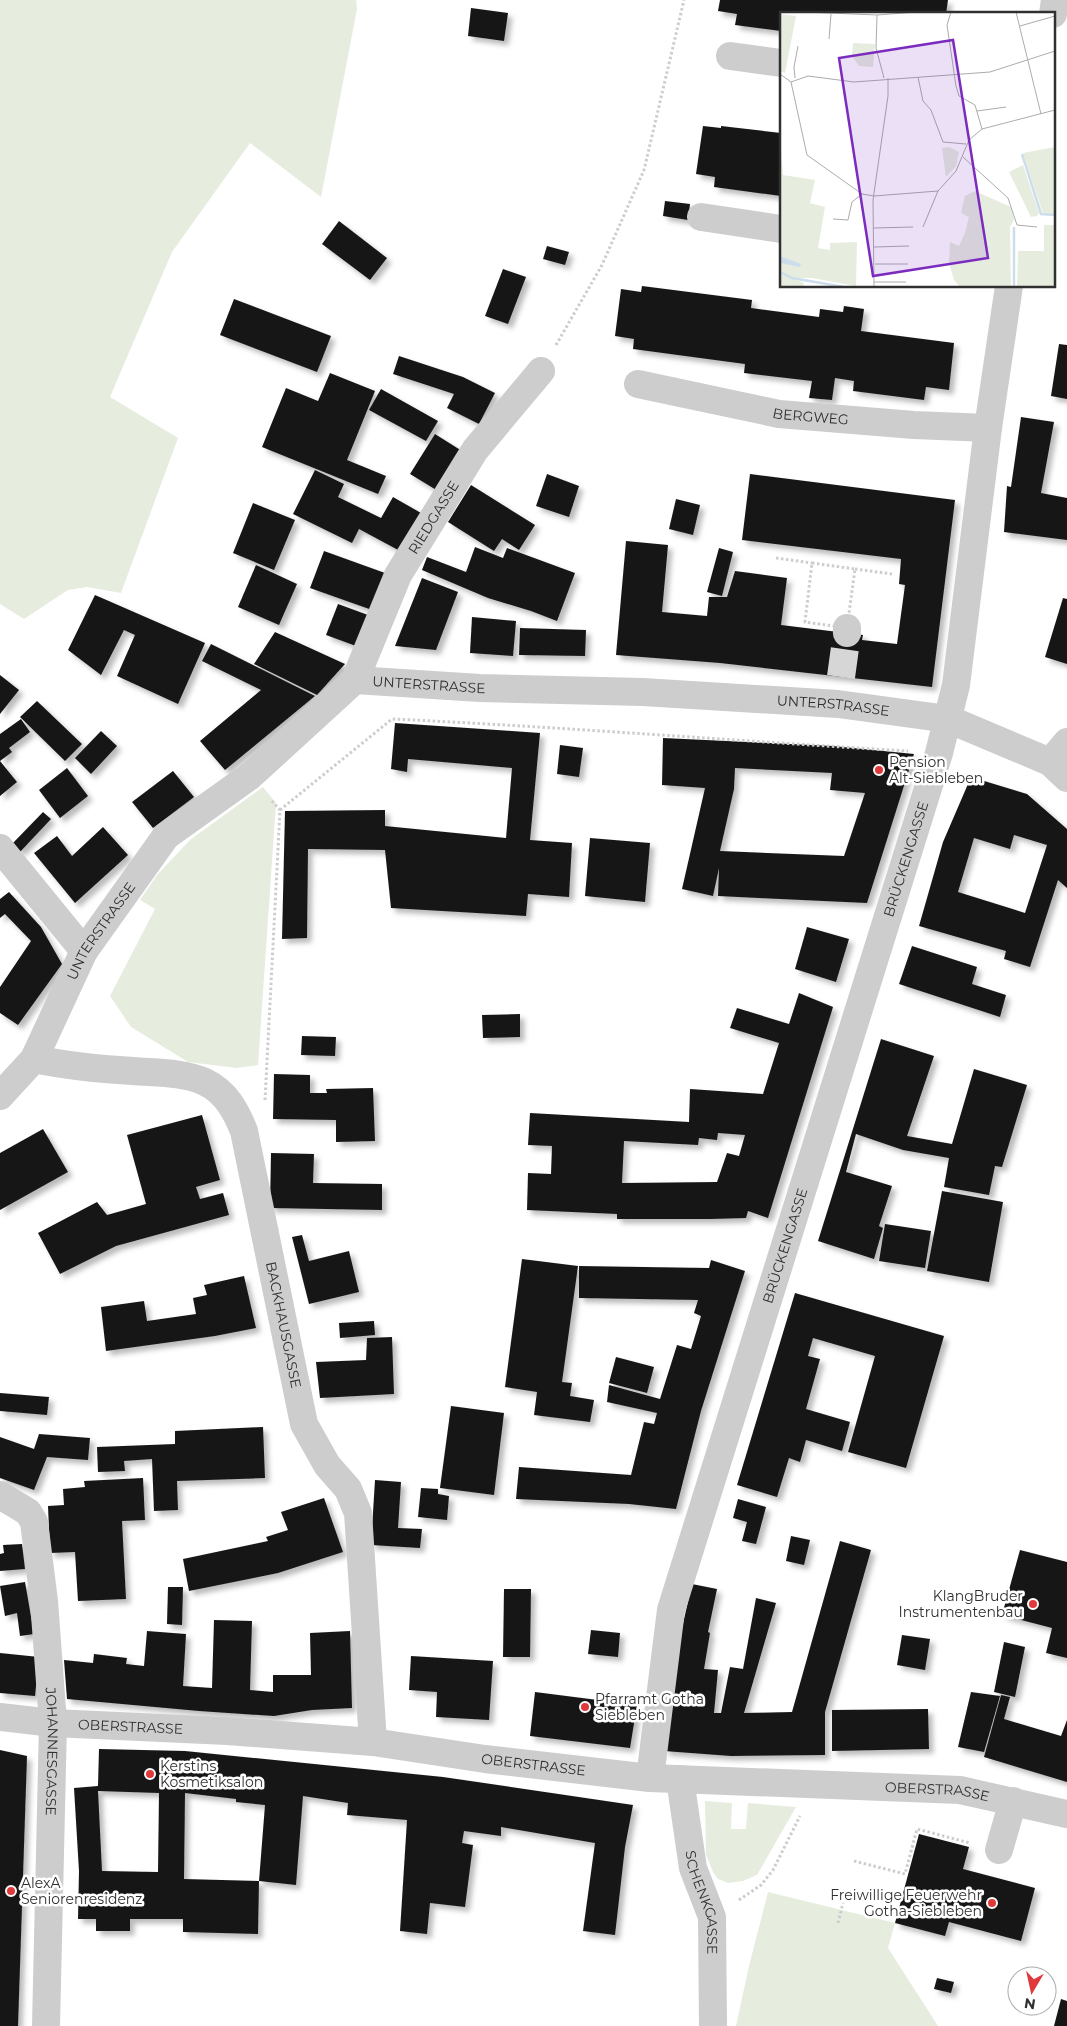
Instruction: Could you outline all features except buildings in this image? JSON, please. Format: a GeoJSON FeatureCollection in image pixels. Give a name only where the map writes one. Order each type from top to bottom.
{"type":"FeatureCollection","features":[{"type":"Feature","properties":{"kind":"street"},"geometry":{"type":"LineString","coordinates":[[730,56],[780,63]]}},
{"type":"Feature","properties":{"kind":"street"},"geometry":{"type":"LineString","coordinates":[[701,217],[780,228]]}},
{"type":"Feature","properties":{"kind":"street"},"geometry":{"type":"LineString","coordinates":[[948,720],[956,685],[988,428],[1009,288]]}},
{"type":"Feature","properties":{"kind":"street","name":"RIEDGASSE"},"geometry":{"type":"LineString","coordinates":[[355,680],[398,575],[475,450],[541,371]]}},
{"type":"Feature","properties":{"kind":"street","name":"BERGWEG"},"geometry":{"type":"LineString","coordinates":[[638,384],[779,414],[914,425],[988,428]]}},
{"type":"Feature","properties":{"kind":"street","name":"UNTERSTRASSE"},"geometry":{"type":"LineString","coordinates":[[0,1096],[34,1059],[84,951],[166,836],[250,776],[355,680],[480,688],[643,692],[838,704],[948,720],[1061,761]]}},
{"type":"Feature","properties":{"kind":"street","name":"BRÜCKENGASSE"},"geometry":{"type":"LineString","coordinates":[[650,1778],[671,1610],[948,720]]}},
{"type":"Feature","properties":{"kind":"street"},"geometry":{"type":"LineString","coordinates":[[0,848],[84,951]]}},
{"type":"Feature","properties":{"kind":"street","name":"BACKHAUSGASSE"},"geometry":{"type":"LineString","coordinates":[[34,1059],[70,1066],[183,1075],[205,1082],[225,1097],[237,1112],[244,1132],[304,1424],[327,1465],[348,1489],[358,1513],[373,1742]]}},
{"type":"Feature","properties":{"kind":"street","name":"JOHANNESGASSE"},"geometry":{"type":"LineString","coordinates":[[0,1495],[28,1512],[34,1522],[44,1601],[53,1723],[46,2026]]}},
{"type":"Feature","properties":{"kind":"street","name":"OBERSTRASSE"},"geometry":{"type":"LineString","coordinates":[[0,1717],[53,1723],[227,1731],[373,1742],[485,1759],[650,1778],[960,1790],[1067,1814]]}},
{"type":"Feature","properties":{"kind":"street","name":"SCHENKGASSE"},"geometry":{"type":"LineString","coordinates":[[680,1779],[693,1868],[712,1917],[713,2026]]}},
{"type":"Feature","properties":{"kind":"street"},"geometry":{"type":"LineString","coordinates":[[999,1850],[1012,1801]]}},
{"type":"Feature","properties":{"kind":"path"},"geometry":{"type":"LineString","coordinates":[[541,371],[602,265],[644,170],[684,0]]}},
{"type":"Feature","properties":{"kind":"path"},"geometry":{"type":"LineString","coordinates":[[776,558],[892,574]]}},
{"type":"Feature","properties":{"kind":"path"},"geometry":{"type":"LineString","coordinates":[[812,563],[805,622],[847,631],[855,569]]}},
{"type":"Feature","properties":{"kind":"path"},"geometry":{"type":"LineString","coordinates":[[265,1103],[280,810],[392,719],[546,726],[610,733],[939,753]]}},
{"type":"Feature","properties":{"kind":"path"},"geometry":{"type":"LineString","coordinates":[[761,1885],[773,1870],[804,1808],[806,1784]]}},
{"type":"Feature","properties":{"kind":"path"},"geometry":{"type":"LineString","coordinates":[[854,1861],[905,1874],[917,1829],[999,1850]]}},
{"type":"Feature","properties":{"kind":"path"},"geometry":{"type":"LineString","coordinates":[[838,1924],[843,1903]]}},
{"type":"Feature","properties":{"kind":"shaded area"},"geometry":{"type":"Polygon","coordinates":[[[0,0],[356,0],[357,9],[321,197],[250,143],[172,252],[110,397],[178,438],[121,593],[87,587],[68,590],[24,619],[0,604],[0,0]]]}},
{"type":"Feature","properties":{"kind":"shaded area"},"geometry":{"type":"Polygon","coordinates":[[[263,787],[276,803],[258,1065],[237,1068],[188,1062],[131,1027],[110,996],[155,909],[140,900],[157,875],[190,840],[263,787]]]}},
{"type":"Feature","properties":{"kind":"shaded area"},"geometry":{"type":"Polygon","coordinates":[[[705,1801],[732,1803],[731,1829],[746,1829],[748,1803],[796,1807],[757,1875],[743,1881],[728,1883],[718,1879],[706,1855],[705,1801]]]}},
{"type":"Feature","properties":{"kind":"shaded area"},"geometry":{"type":"Polygon","coordinates":[[[768,1892],[895,1923],[888,1948],[938,2026],[736,2026],[768,1892]]]}},
{"type":"Feature","properties":{"kind":"tunnel"},"geometry":{"type":"LineString","coordinates":[[841,677],[847,633]]}},
{"type":"Feature","properties":{"kind":"place","name":"Pension Alt-Siebleben"},"geometry":{"type":"Point","coordinates":[879,770]}},
{"type":"Feature","properties":{"kind":"place","name":"KlangBruder Instrumentenbau"},"geometry":{"type":"Point","coordinates":[1033,1604]}},
{"type":"Feature","properties":{"kind":"place","name":"Pfarramt Gotha Siebleben"},"geometry":{"type":"Point","coordinates":[585,1707]}},
{"type":"Feature","properties":{"kind":"place","name":"Kerstins Kosmetiksalon"},"geometry":{"type":"Point","coordinates":[150,1774]}},
{"type":"Feature","properties":{"kind":"place","name":"AlexA Seniorenresidenz"},"geometry":{"type":"Point","coordinates":[11,1891]}},
{"type":"Feature","properties":{"kind":"place","name":"Freiwillige Feuerwehr Gotha-Siebleben"},"geometry":{"type":"Point","coordinates":[992,1903]}}]}
